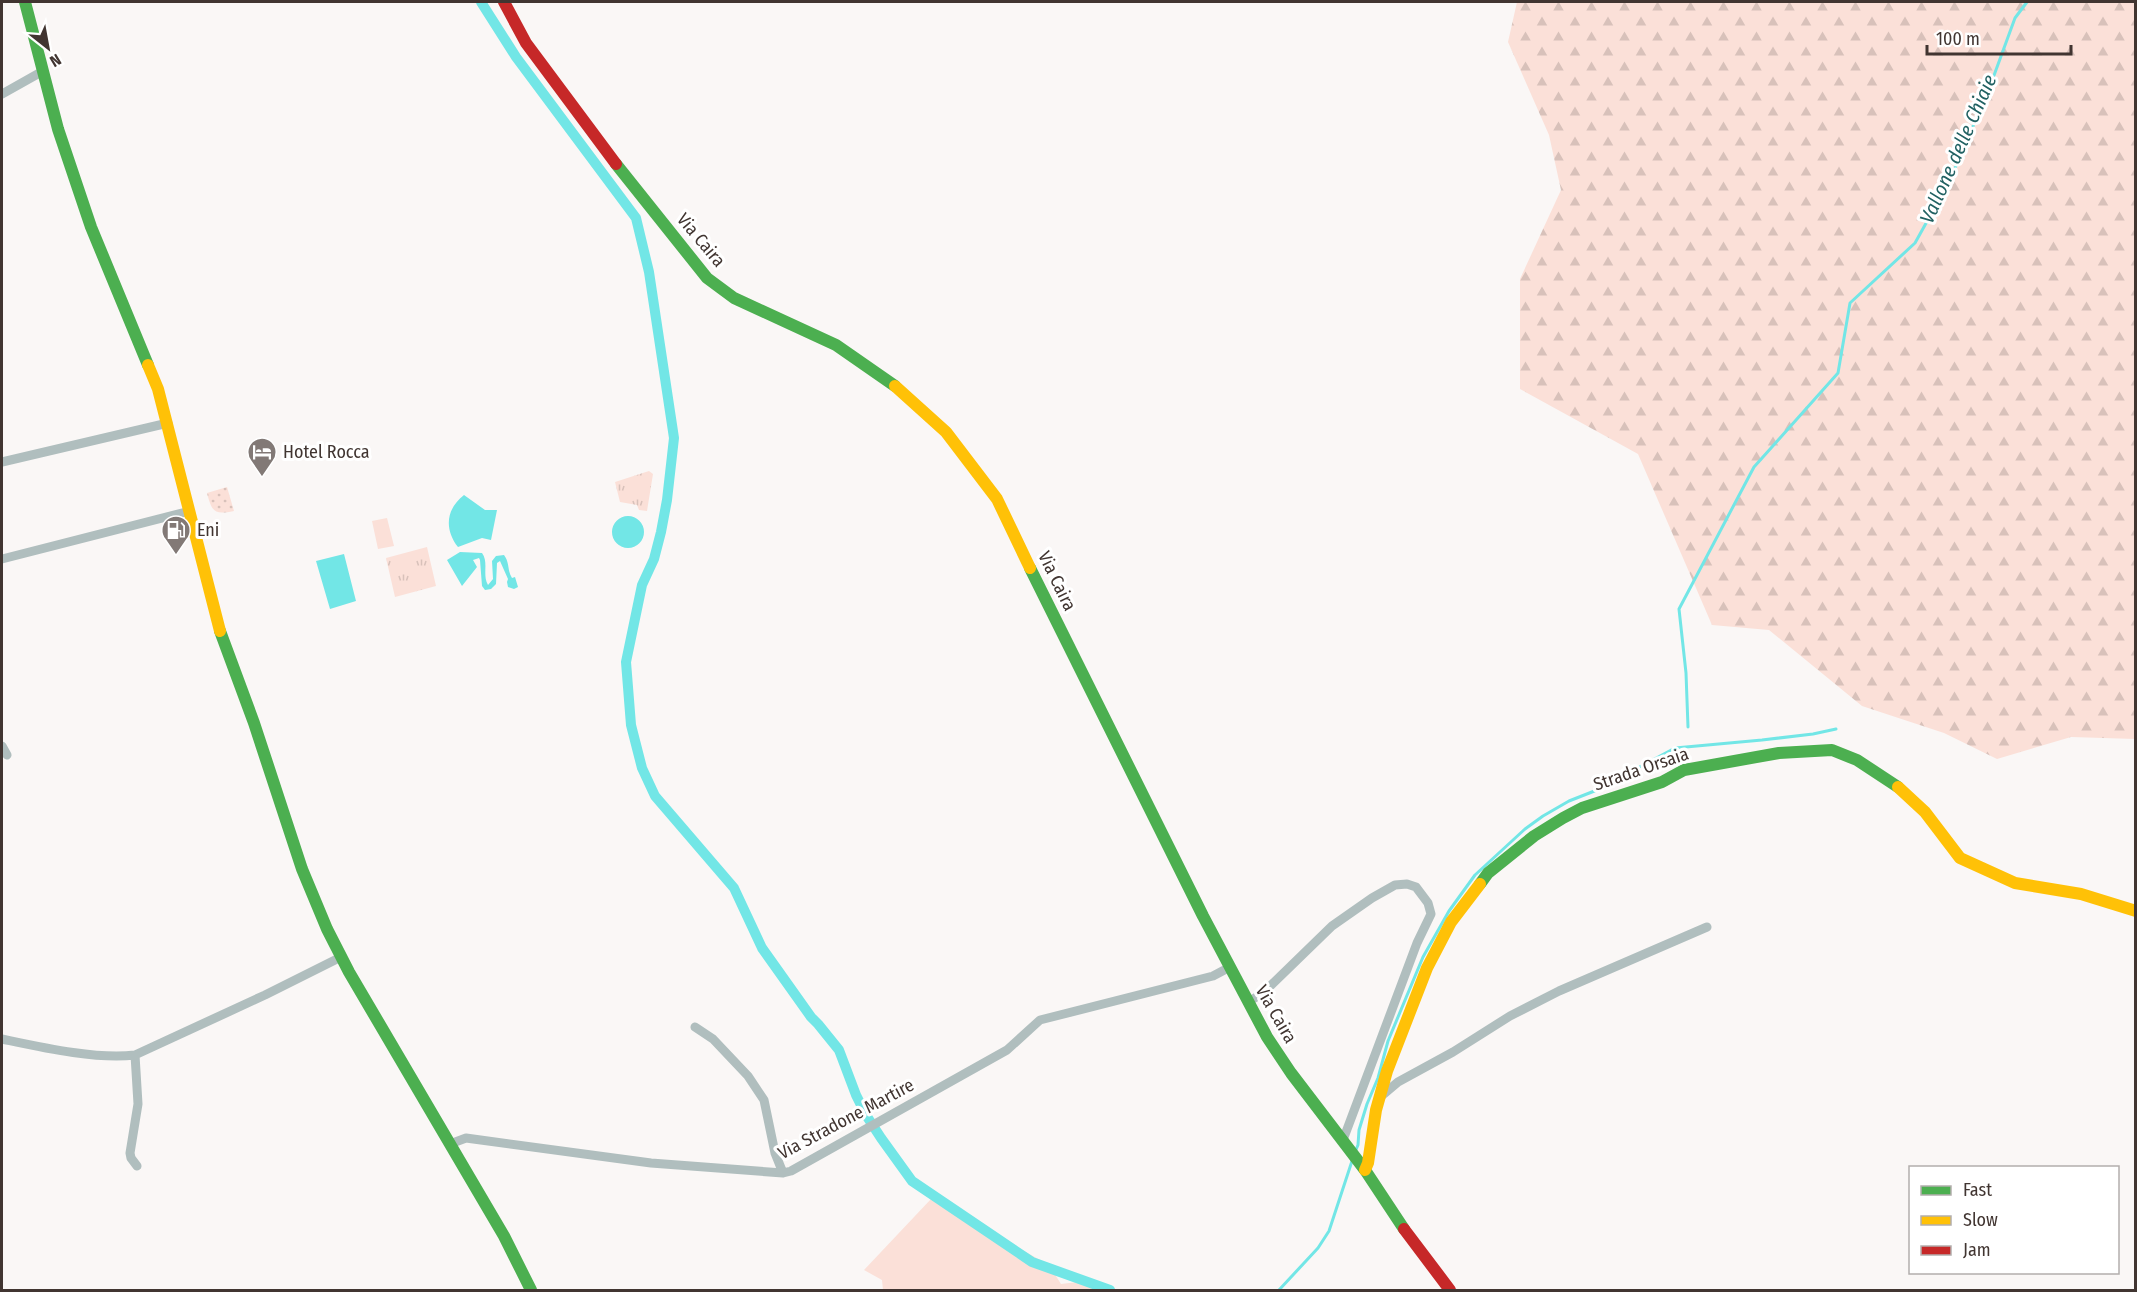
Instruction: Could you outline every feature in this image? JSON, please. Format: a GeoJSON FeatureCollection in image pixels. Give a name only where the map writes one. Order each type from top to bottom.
{"type":"FeatureCollection","features":[{"type":"Feature","properties":{"kind":"street"},"geometry":{"type":"LineString","coordinates":[[25,2],[58,129],[91,227],[141,345],[168,423],[229,656],[254,723],[302,869],[341,957],[504,1236],[531,1290]]}},
{"type":"Feature","properties":{"kind":"street","name":"Via Caira"},"geometry":{"type":"LineString","coordinates":[[504,2],[526,43],[590,131],[706,278],[734,298],[836,345],[897,388],[946,432],[997,498],[1080,671],[1267,1037],[1291,1073],[1365,1170],[1410,1239],[1450,1290]]}},
{"type":"Feature","properties":{"kind":"street"},"geometry":{"type":"LineString","coordinates":[[2,94],[43,71]]}},
{"type":"Feature","properties":{"kind":"street"},"geometry":{"type":"LineString","coordinates":[[2,462],[168,423]]}},
{"type":"Feature","properties":{"kind":"street"},"geometry":{"type":"LineString","coordinates":[[2,559],[190,511]]}},
{"type":"Feature","properties":{"kind":"street"},"geometry":{"type":"LineString","coordinates":[[2,746],[7,755]]}},
{"type":"Feature","properties":{"kind":"street","name":"Strada Orsaia"},"geometry":{"type":"LineString","coordinates":[[1365,1170],[1379,1098],[1387,1071],[1427,968],[1451,922],[1488,873],[1534,836],[1582,808],[1662,782],[1684,770],[1779,753],[1832,750],[1857,760],[1896,785],[1925,812],[1960,858],[2015,883],[2081,894],[2136,911]]}},
{"type":"Feature","properties":{"kind":"street"},"geometry":{"type":"LineString","coordinates":[[1248,1002],[1263,993],[1332,926],[1372,898],[1395,885],[1407,884],[1416,887],[1424,895],[1431,914],[1417,943],[1343,1140]]}},
{"type":"Feature","properties":{"kind":"street"},"geometry":{"type":"LineString","coordinates":[[1379,1098],[1398,1082],[1453,1052],[1510,1016],[1559,991],[1707,927]]}},
{"type":"Feature","properties":{"kind":"street"},"geometry":{"type":"LineString","coordinates":[[2,1039],[55,1049],[118,1056],[135,1055],[341,957]]}},
{"type":"Feature","properties":{"kind":"street","name":"Via Stradone Martire"},"geometry":{"type":"LineString","coordinates":[[450,1144],[466,1138],[651,1163],[783,1173],[1007,1050],[1040,1020],[1213,976],[1230,967]]}},
{"type":"Feature","properties":{"kind":"street"},"geometry":{"type":"LineString","coordinates":[[695,1027],[713,1039],[748,1076],[764,1100],[775,1153],[783,1173]]}},
{"type":"Feature","properties":{"kind":"street"},"geometry":{"type":"LineString","coordinates":[[135,1055],[138,1104],[130,1154],[137,1166]]}},
{"type":"Feature","properties":{"kind":"green space"},"geometry":{"type":"Polygon","coordinates":[[[1517,2],[2135,2],[2135,739],[2071,737],[1997,759],[1944,733],[1862,706],[1769,630],[1712,625],[1638,454],[1520,389],[1520,279],[1561,190],[1549,135],[1508,42],[1517,2]]]}},
{"type":"Feature","properties":{"kind":"green space"},"geometry":{"type":"Polygon","coordinates":[[[649,471],[653,474],[647,511],[639,510],[637,505],[620,502],[615,482],[649,471]]]}},
{"type":"Feature","properties":{"kind":"green space"},"geometry":{"type":"Polygon","coordinates":[[[227,487],[234,511],[222,513],[215,511],[207,493],[227,487]]]}},
{"type":"Feature","properties":{"kind":"green space"},"geometry":{"type":"Polygon","coordinates":[[[387,518],[394,546],[378,549],[372,521],[387,518]]]}},
{"type":"Feature","properties":{"kind":"green space"},"geometry":{"type":"Polygon","coordinates":[[[427,547],[436,586],[395,597],[386,558],[427,547]]]}},
{"type":"Feature","properties":{"kind":"green space"},"geometry":{"type":"Polygon","coordinates":[[[931,1199],[1049,1265],[1061,1284],[1094,1280],[1113,1290],[883,1290],[882,1280],[864,1270],[931,1199]]]}},
{"type":"Feature","properties":{"kind":"water"},"geometry":{"type":"Polygon","coordinates":[[[464,495],[485,510],[497,510],[491,540],[482,538],[458,547],[450,533],[449,520],[454,506],[464,495]]]}},
{"type":"Feature","properties":{"kind":"water"},"geometry":{"type":"Polygon","coordinates":[[[628,516],[639,521],[644,532],[639,543],[628,548],[617,543],[612,532],[617,521],[628,516]]]}},
{"type":"Feature","properties":{"kind":"water"},"geometry":{"type":"Polygon","coordinates":[[[460,552],[482,553],[488,585],[493,579],[492,561],[496,556],[504,555],[510,575],[512,578],[515,577],[518,587],[514,589],[508,587],[508,579],[500,561],[497,563],[496,584],[491,589],[485,590],[482,586],[479,558],[473,560],[477,567],[462,586],[447,560],[460,552]]]}},
{"type":"Feature","properties":{"kind":"water"},"geometry":{"type":"Polygon","coordinates":[[[344,554],[356,601],[330,609],[316,561],[344,554]]]}},
{"type":"Feature","properties":{"kind":"waterway"},"geometry":{"type":"LineString","coordinates":[[481,2],[516,57],[636,218],[649,272],[674,438],[661,532],[654,559],[642,585],[626,662],[631,725],[642,768],[655,796],[734,888],[762,948],[811,1017],[839,1050],[866,1115],[912,1181],[1032,1262],[1110,1290]]}},
{"type":"Feature","properties":{"kind":"waterway","name":"Vallone delle Chiaie"},"geometry":{"type":"LineString","coordinates":[[1688,727],[1686,673],[1679,609],[1754,467],[1838,373],[1850,303],[1915,243],[1949,182],[1989,89],[2015,18],[2027,2]]}},
{"type":"Feature","properties":{"kind":"waterway"},"geometry":{"type":"LineString","coordinates":[[1355,1152],[1359,1130],[1378,1078],[1388,1041],[1423,957],[1449,911],[1475,875],[1525,829],[1569,801],[1597,790],[1675,748],[1813,734],[1836,729]]}},
{"type":"Feature","properties":{"kind":"waterway"},"geometry":{"type":"LineString","coordinates":[[1279,1290],[1318,1248],[1329,1231],[1353,1158]]}},
{"type":"Feature","properties":{"kind":"traffic: fast"},"geometry":{"type":"LineString","coordinates":[[25,2],[58,129],[91,227],[148,365]]}},
{"type":"Feature","properties":{"kind":"traffic: fast"},"geometry":{"type":"LineString","coordinates":[[616,164],[707,278],[734,298],[836,345],[895,386]]}},
{"type":"Feature","properties":{"kind":"traffic: fast"},"geometry":{"type":"LineString","coordinates":[[1030,568],[1203,916],[1267,1037],[1291,1073],[1365,1170],[1404,1229]]}},
{"type":"Feature","properties":{"kind":"traffic: fast"},"geometry":{"type":"LineString","coordinates":[[220,631],[254,723],[302,869],[327,929],[349,972],[504,1236],[531,1290]]}},
{"type":"Feature","properties":{"kind":"traffic: fast"},"geometry":{"type":"LineString","coordinates":[[1480,884],[1488,873],[1534,836],[1563,818],[1582,808],[1662,782],[1684,770],[1779,753],[1832,750],[1857,760],[1898,787]]}},
{"type":"Feature","properties":{"kind":"traffic: slow"},"geometry":{"type":"LineString","coordinates":[[148,365],[158,389],[220,631]]}},
{"type":"Feature","properties":{"kind":"traffic: slow"},"geometry":{"type":"LineString","coordinates":[[895,386],[946,432],[997,499],[1030,568]]}},
{"type":"Feature","properties":{"kind":"traffic: slow"},"geometry":{"type":"LineString","coordinates":[[1898,787],[1925,812],[1960,858],[2015,883],[2081,894],[2136,911]]}},
{"type":"Feature","properties":{"kind":"traffic: slow"},"geometry":{"type":"LineString","coordinates":[[1365,1170],[1376,1110],[1387,1071],[1427,968],[1451,922],[1480,884]]}},
{"type":"Feature","properties":{"kind":"traffic: jam"},"geometry":{"type":"LineString","coordinates":[[504,2],[526,43],[616,164]]}},
{"type":"Feature","properties":{"kind":"traffic: jam"},"geometry":{"type":"LineString","coordinates":[[1404,1229],[1450,1290]]}},
{"type":"Feature","properties":{"kind":"place","name":"Hotel Rocca"},"geometry":{"type":"Point","coordinates":[262,478]}},
{"type":"Feature","properties":{"kind":"place","name":"Eni"},"geometry":{"type":"Point","coordinates":[176,556]}}]}
